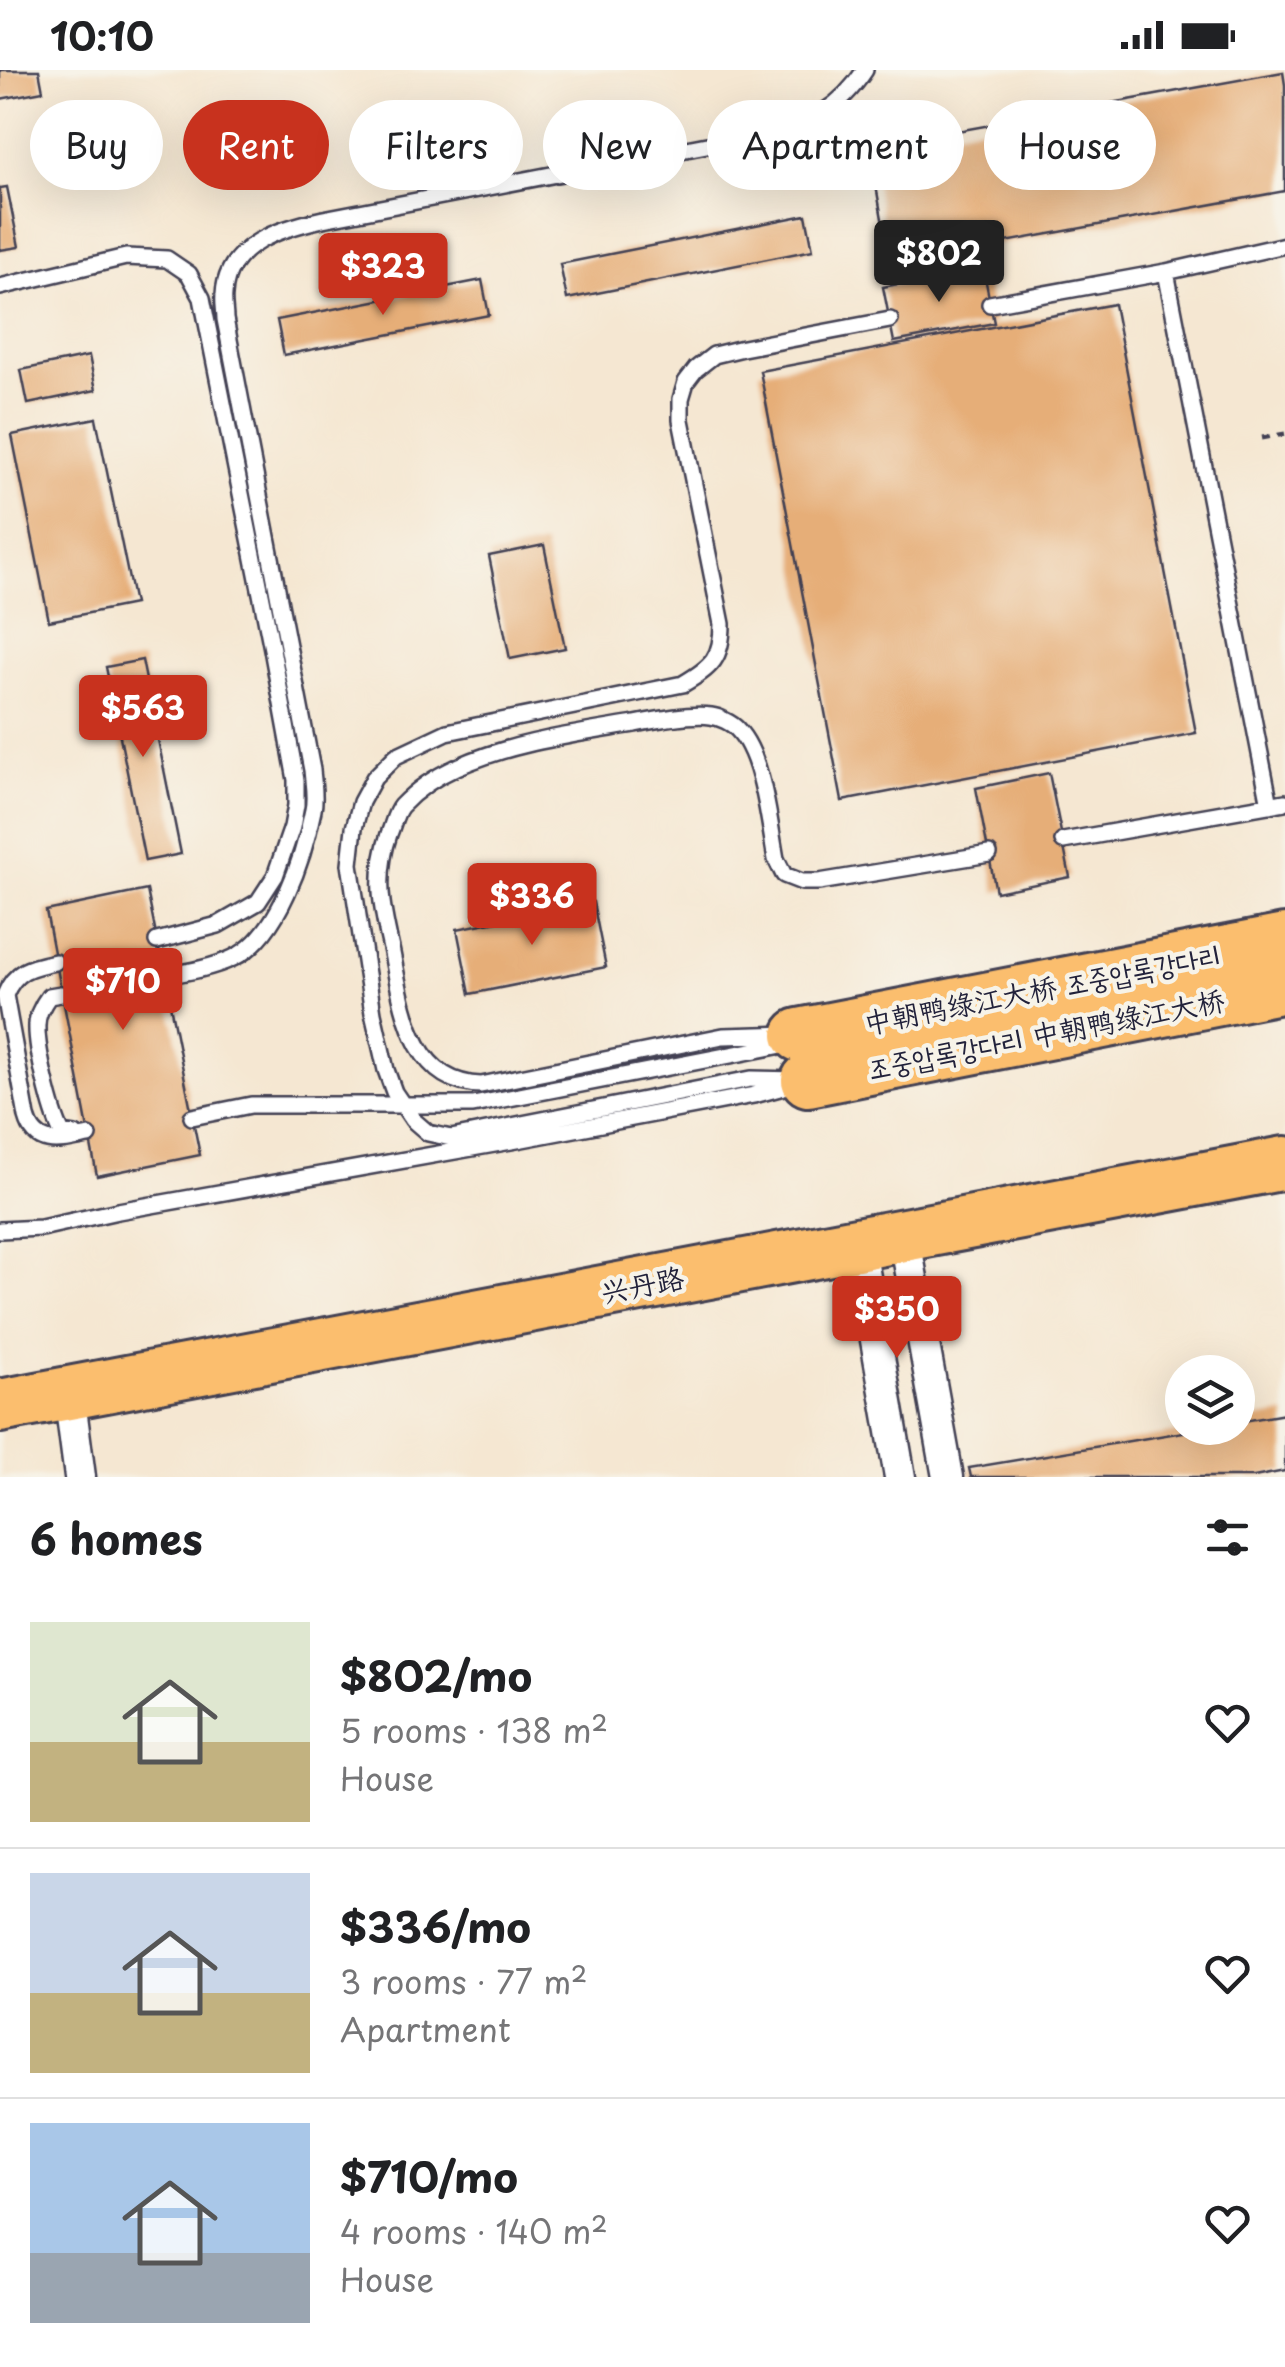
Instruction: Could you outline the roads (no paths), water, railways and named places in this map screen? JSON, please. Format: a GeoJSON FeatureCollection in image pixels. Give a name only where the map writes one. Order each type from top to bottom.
{"type":"FeatureCollection","features":[{"type":"Feature","properties":{"kind":"highway","name":"中朝鸭绿江大桥 조중압록강다리"},"geometry":{"type":"LineString","coordinates":[[804,1058],[1285,941]]}},
{"type":"Feature","properties":{"kind":"highway","name":"조중압록강다리 中朝鸭绿江大桥"},"geometry":{"type":"LineString","coordinates":[[804,1058],[1285,986]]}},
{"type":"Feature","properties":{"kind":"highway","name":"兴丹路"},"geometry":{"type":"LineString","coordinates":[[0,1406],[1285,1164]]}},
{"type":"Feature","properties":{"kind":"street"},"geometry":{"type":"LineString","coordinates":[[882,1238],[900,1477]]}},
{"type":"Feature","properties":{"kind":"street"},"geometry":{"type":"LineString","coordinates":[[882,1238],[948,1477]]}},
{"type":"Feature","properties":{"kind":"street"},"geometry":{"type":"LineString","coordinates":[[69,1394],[80,1477]]}},
{"type":"Feature","properties":{"kind":"lane"},"geometry":{"type":"LineString","coordinates":[[164,976],[235,958],[258,939],[276,916],[314,807],[312,770],[225,319],[228,274],[241,254],[283,228],[323,218],[800,124],[825,113],[851,91],[865,70]]}},
{"type":"Feature","properties":{"kind":"lane"},"geometry":{"type":"LineString","coordinates":[[990,304],[1166,272],[1285,245]]}},
{"type":"Feature","properties":{"kind":"lane"},"geometry":{"type":"LineString","coordinates":[[0,287],[126,257],[167,259],[189,274],[202,298],[272,649],[296,780],[296,805],[275,876],[258,902],[218,926],[157,941]]}},
{"type":"Feature","properties":{"kind":"lane"},"geometry":{"type":"LineString","coordinates":[[1063,841],[1277,804],[1166,272]]}},
{"type":"Feature","properties":{"kind":"lane"},"geometry":{"type":"LineString","coordinates":[[804,1058],[750,1079],[452,1138],[428,1133],[413,1120],[394,1092],[379,1042],[350,864],[354,828],[360,802],[374,778],[396,756],[447,732],[684,684],[702,673],[717,657],[722,624],[682,420],[686,382],[714,356],[890,320]]}},
{"type":"Feature","properties":{"kind":"lane"},"geometry":{"type":"LineString","coordinates":[[804,1058],[770,1033],[723,1036],[481,1085],[462,1084],[448,1077],[428,1060],[410,1032],[380,899],[379,875],[398,809],[422,787],[458,767],[505,751],[548,739],[664,718],[712,716],[735,726],[753,750],[776,859],[784,875],[802,882],[819,882],[989,854]]}},
{"type":"Feature","properties":{"kind":"lane"},"geometry":{"type":"LineString","coordinates":[[56,962],[23,971],[11,980],[5,995],[31,1130],[41,1138],[58,1141],[89,1136],[62,1133],[54,1118],[42,1062],[36,1024],[50,996],[62,994]]}},
{"type":"Feature","properties":{"kind":"lane"},"geometry":{"type":"LineString","coordinates":[[192,1117],[251,1104],[473,1105],[782,1045],[804,1058]]}},
{"type":"Feature","properties":{"kind":"lane"},"geometry":{"type":"LineString","coordinates":[[0,1230],[41,1228],[754,1095],[804,1058]]}}]}
